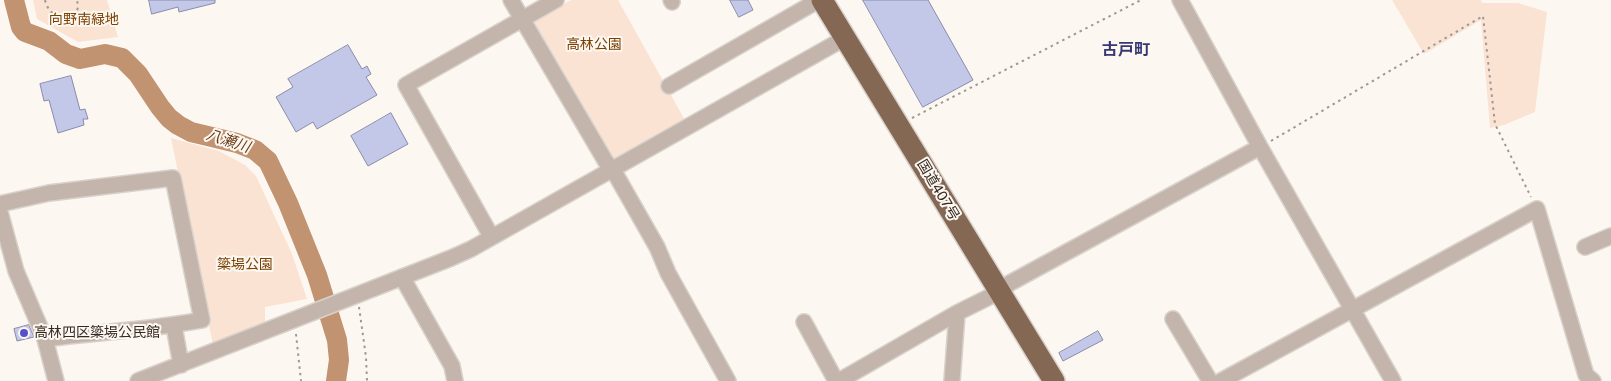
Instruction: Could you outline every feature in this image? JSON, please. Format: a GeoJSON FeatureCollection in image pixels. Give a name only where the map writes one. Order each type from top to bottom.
{"type":"FeatureCollection","features":[{"type":"Feature","properties":{"kind":"highway","name":"国道407号"},"geometry":{"type":"LineString","coordinates":[[820,0],[900,127],[1054,381]]}},
{"type":"Feature","properties":{"kind":"street"},"geometry":{"type":"LineString","coordinates":[[511,0],[606,162],[612,168],[728,381]]}},
{"type":"Feature","properties":{"kind":"street"},"geometry":{"type":"LineString","coordinates":[[491,236],[406,85],[556,0]]}},
{"type":"Feature","properties":{"kind":"street"},"geometry":{"type":"LineString","coordinates":[[669,86],[820,0]]}},
{"type":"Feature","properties":{"kind":"street"},"geometry":{"type":"LineString","coordinates":[[1180,0],[1260,147],[1393,381]]}},
{"type":"Feature","properties":{"kind":"street"},"geometry":{"type":"LineString","coordinates":[[138,381],[471,249],[845,38]]}},
{"type":"Feature","properties":{"kind":"street"},"geometry":{"type":"LineString","coordinates":[[804,322],[838,381],[957,313],[999,292],[1010,283],[1260,147]]}},
{"type":"Feature","properties":{"kind":"street"},"geometry":{"type":"LineString","coordinates":[[0,204],[49,193],[174,178],[202,320],[174,326],[44,339]]}},
{"type":"Feature","properties":{"kind":"street"},"geometry":{"type":"LineString","coordinates":[[1222,381],[1537,209],[1586,375],[1593,381]]}},
{"type":"Feature","properties":{"kind":"street"},"geometry":{"type":"LineString","coordinates":[[0,212],[5,252],[16,271],[44,339],[56,381]]}},
{"type":"Feature","properties":{"kind":"street"},"geometry":{"type":"LineString","coordinates":[[1584,247],[1611,236]]}},
{"type":"Feature","properties":{"kind":"street"},"geometry":{"type":"LineString","coordinates":[[402,277],[452,366],[455,381]]}},
{"type":"Feature","properties":{"kind":"street"},"geometry":{"type":"LineString","coordinates":[[952,381],[957,313]]}},
{"type":"Feature","properties":{"kind":"street"},"geometry":{"type":"LineString","coordinates":[[1172,319],[1210,381]]}},
{"type":"Feature","properties":{"kind":"street"},"geometry":{"type":"LineString","coordinates":[[174,326],[180,365]]}},
{"type":"Feature","properties":{"kind":"path"},"geometry":{"type":"LineString","coordinates":[[45,0],[50,12],[57,17],[69,19],[77,12],[77,0]]}},
{"type":"Feature","properties":{"kind":"path"},"geometry":{"type":"LineString","coordinates":[[900,127],[911,119],[1141,0]]}},
{"type":"Feature","properties":{"kind":"path"},"geometry":{"type":"LineString","coordinates":[[1260,147],[1483,16],[1495,124],[1537,209]]}},
{"type":"Feature","properties":{"kind":"path"},"geometry":{"type":"LineString","coordinates":[[359,304],[367,381]]}},
{"type":"Feature","properties":{"kind":"path"},"geometry":{"type":"LineString","coordinates":[[294,329],[301,381]]}},
{"type":"Feature","properties":{"kind":"green space","name":"向野南緑地"},"geometry":{"type":"Polygon","coordinates":[[[33,0],[107,0],[118,37],[78,42],[37,19],[33,0]]]}},
{"type":"Feature","properties":{"kind":"green space","name":"高林公園"},"geometry":{"type":"Polygon","coordinates":[[[571,0],[618,0],[686,122],[615,161],[611,158],[532,25],[534,21],[571,0]]]}},
{"type":"Feature","properties":{"kind":"green space"},"geometry":{"type":"Polygon","coordinates":[[[1392,0],[1481,0],[1482,3],[1518,3],[1547,12],[1535,112],[1504,125],[1490,128],[1481,20],[1424,54],[1392,0]]]}},
{"type":"Feature","properties":{"kind":"green space","name":"簗場公園"},"geometry":{"type":"Polygon","coordinates":[[[171,138],[219,151],[245,165],[256,176],[292,254],[307,299],[265,307],[265,324],[213,345],[171,138]]]}},
{"type":"Feature","properties":{"kind":"building"},"geometry":{"type":"Polygon","coordinates":[[[149,0],[215,0],[215,3],[179,12],[178,7],[152,14],[149,0]]]}},
{"type":"Feature","properties":{"kind":"building"},"geometry":{"type":"Polygon","coordinates":[[[730,0],[748,0],[753,10],[739,17],[730,0]]]}},
{"type":"Feature","properties":{"kind":"building"},"geometry":{"type":"Polygon","coordinates":[[[863,0],[928,0],[973,80],[923,107],[863,0]]]}},
{"type":"Feature","properties":{"kind":"building"},"geometry":{"type":"Polygon","coordinates":[[[348,45],[362,69],[367,66],[371,74],[366,77],[377,95],[317,129],[313,122],[296,132],[276,97],[293,87],[288,79],[348,45]]]}},
{"type":"Feature","properties":{"kind":"building"},"geometry":{"type":"Polygon","coordinates":[[[71,76],[80,110],[85,109],[88,119],[83,119],[84,125],[58,133],[49,100],[44,101],[40,84],[71,76]]]}},
{"type":"Feature","properties":{"kind":"building"},"geometry":{"type":"Polygon","coordinates":[[[391,113],[408,144],[368,166],[351,136],[391,113]]]}},
{"type":"Feature","properties":{"kind":"building","name":"高林四区簗場公民館"},"geometry":{"type":"Polygon","coordinates":[[[29,325],[34,337],[17,341],[14,329],[29,325]]]}},
{"type":"Feature","properties":{"kind":"building"},"geometry":{"type":"Polygon","coordinates":[[[1098,331],[1103,340],[1063,361],[1059,353],[1098,331]]]}},
{"type":"Feature","properties":{"kind":"waterway","name":"八瀬川"},"geometry":{"type":"LineString","coordinates":[[14,0],[21,27],[25,32],[49,41],[66,54],[80,59],[105,54],[122,58],[138,74],[169,118],[178,125],[191,132],[237,143],[255,150],[268,161],[288,203],[317,275],[337,340],[339,360],[336,381]]}},
{"type":"Feature","properties":{"kind":"place","name":"高林四区簗場公民館"},"geometry":{"type":"Point","coordinates":[24,333]}},
{"type":"Feature","properties":{"kind":"district","name":"古戸町"},"geometry":{"type":"Point","coordinates":[1126,50]}}]}
